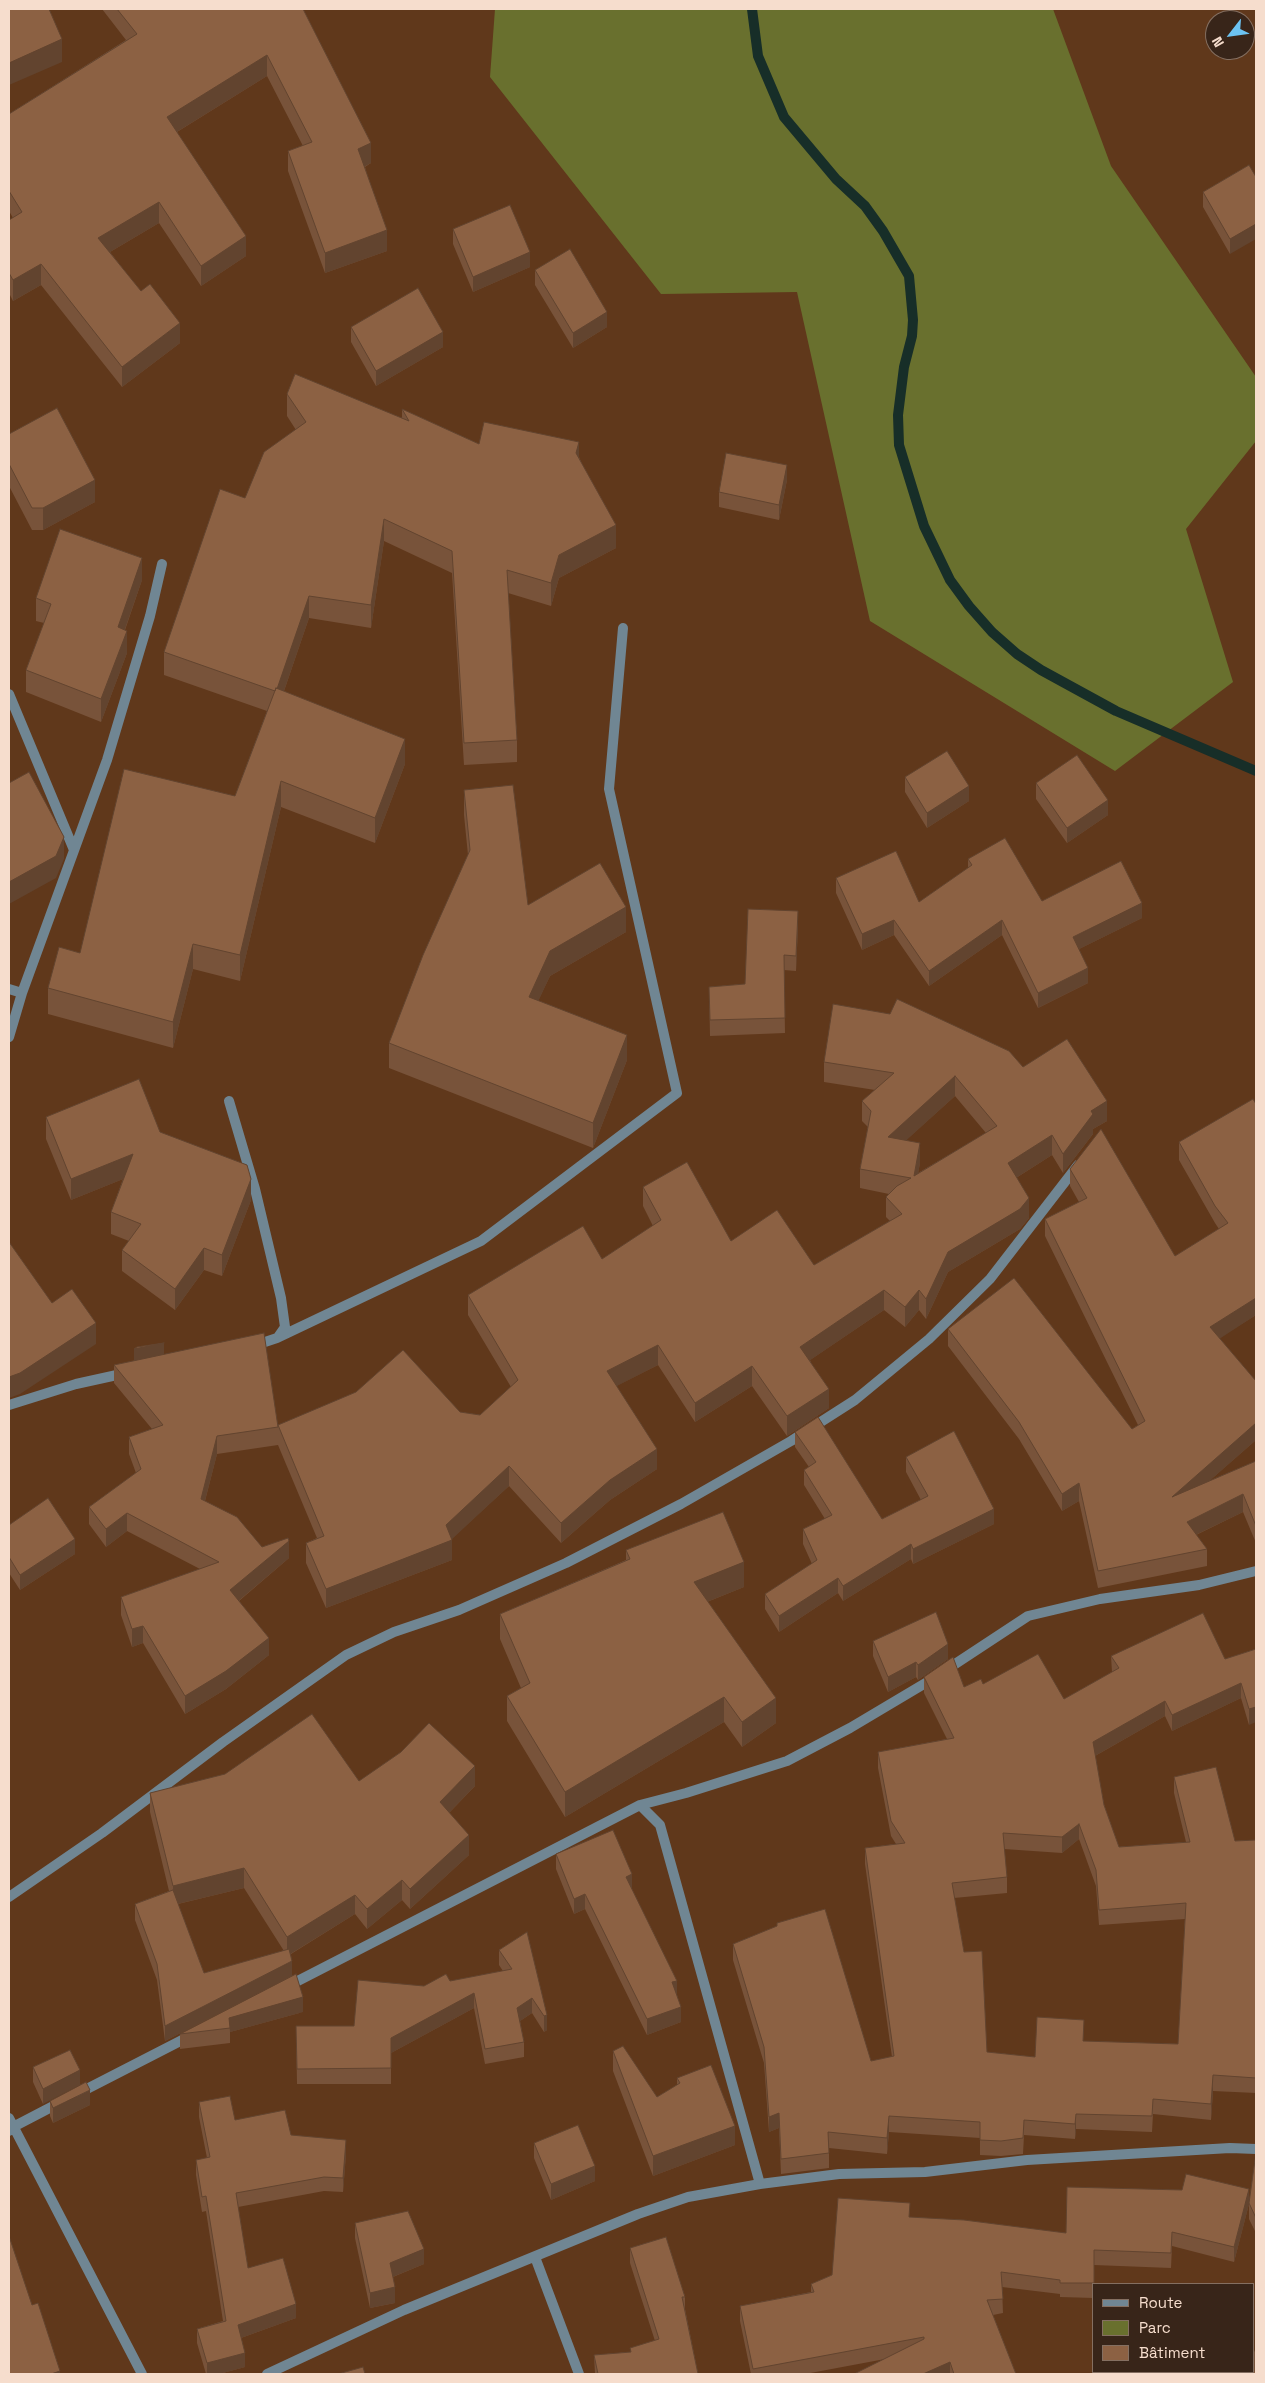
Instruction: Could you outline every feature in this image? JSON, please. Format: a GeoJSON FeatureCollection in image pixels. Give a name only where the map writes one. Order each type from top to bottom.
{"type":"FeatureCollection","features":[{"type":"Feature","properties":{"kind":"street"},"geometry":{"type":"LineString","coordinates":[[9,1038],[22,993],[107,760],[150,616],[162,564]]}},
{"type":"Feature","properties":{"kind":"street"},"geometry":{"type":"LineString","coordinates":[[244,1348],[277,1338],[481,1241],[677,1093],[609,789],[623,628]]}},
{"type":"Feature","properties":{"kind":"street"},"geometry":{"type":"LineString","coordinates":[[9,694],[74,850]]}},
{"type":"Feature","properties":{"kind":"street"},"geometry":{"type":"LineString","coordinates":[[9,989],[22,993]]}},
{"type":"Feature","properties":{"kind":"street"},"geometry":{"type":"LineString","coordinates":[[229,1101],[281,1298],[284,1327],[277,1338]]}},
{"type":"Feature","properties":{"kind":"street"},"geometry":{"type":"LineString","coordinates":[[9,1897],[102,1833],[223,1742],[346,1655],[394,1632],[459,1610],[566,1563],[681,1504],[791,1441],[855,1400],[929,1339],[990,1279],[1084,1157]]}},
{"type":"Feature","properties":{"kind":"street"},"geometry":{"type":"LineString","coordinates":[[9,1404],[76,1384],[132,1372]]}},
{"type":"Feature","properties":{"kind":"street"},"geometry":{"type":"LineString","coordinates":[[278,1991],[640,1805],[686,1793],[787,1761],[910,1694],[1028,1616],[1100,1599],[1199,1585],[1256,1570]]}},
{"type":"Feature","properties":{"kind":"street"},"geometry":{"type":"LineString","coordinates":[[640,1805],[660,1825],[760,2184]]}},
{"type":"Feature","properties":{"kind":"street"},"geometry":{"type":"LineString","coordinates":[[142,2374],[10,2125],[198,2032]]}},
{"type":"Feature","properties":{"kind":"street"},"geometry":{"type":"LineString","coordinates":[[267,2374],[404,2310],[638,2214],[679,2200],[760,2184],[839,2174],[925,2172],[1026,2160],[1230,2148],[1256,2149]]}},
{"type":"Feature","properties":{"kind":"street"},"geometry":{"type":"LineString","coordinates":[[536,2257],[579,2374]]}},
{"type":"Feature","properties":{"kind":"green space"},"geometry":{"type":"Polygon","coordinates":[[[495,9],[1053,9],[1111,166],[1256,377],[1256,441],[1186,529],[1233,682],[1115,771],[870,621],[797,292],[661,294],[490,77],[495,9]]]}},
{"type":"Feature","properties":{"kind":"building"},"geometry":{"type":"Polygon","coordinates":[[[9,9],[49,9],[62,39],[9,63],[9,9]]]}},
{"type":"Feature","properties":{"kind":"building"},"geometry":{"type":"Polygon","coordinates":[[[117,9],[303,9],[371,143],[358,149],[387,230],[325,253],[288,151],[312,142],[267,55],[167,117],[246,236],[201,266],[159,202],[98,238],[141,291],[150,284],[180,323],[122,367],[41,264],[13,280],[9,273],[9,220],[22,212],[9,191],[9,114],[137,34],[117,9]]]}},
{"type":"Feature","properties":{"kind":"building"},"geometry":{"type":"Polygon","coordinates":[[[1249,165],[1256,177],[1256,224],[1230,239],[1203,192],[1249,165]]]}},
{"type":"Feature","properties":{"kind":"building"},"geometry":{"type":"Polygon","coordinates":[[[510,205],[530,252],[473,277],[453,229],[510,205]]]}},
{"type":"Feature","properties":{"kind":"building"},"geometry":{"type":"Polygon","coordinates":[[[570,249],[607,312],[573,333],[535,270],[570,249]]]}},
{"type":"Feature","properties":{"kind":"building"},"geometry":{"type":"Polygon","coordinates":[[[418,288],[443,332],[376,371],[351,327],[418,288]]]}},
{"type":"Feature","properties":{"kind":"building"},"geometry":{"type":"Polygon","coordinates":[[[295,374],[409,421],[402,409],[479,444],[484,422],[579,442],[576,453],[616,525],[559,555],[551,583],[507,570],[517,740],[464,743],[452,551],[384,519],[371,605],[309,596],[275,691],[164,652],[220,489],[245,498],[264,452],[306,422],[287,394],[295,374]]]}},
{"type":"Feature","properties":{"kind":"building"},"geometry":{"type":"Polygon","coordinates":[[[57,408],[95,480],[43,508],[32,508],[9,464],[9,434],[57,408]]]}},
{"type":"Feature","properties":{"kind":"building"},"geometry":{"type":"Polygon","coordinates":[[[726,453],[787,465],[779,505],[719,492],[726,453]]]}},
{"type":"Feature","properties":{"kind":"building"},"geometry":{"type":"Polygon","coordinates":[[[60,529],[142,558],[118,627],[127,631],[101,699],[26,670],[51,604],[36,598],[60,529]]]}},
{"type":"Feature","properties":{"kind":"building"},"geometry":{"type":"Polygon","coordinates":[[[276,688],[405,739],[375,818],[281,781],[240,955],[193,944],[173,1022],[48,988],[59,947],[80,953],[124,769],[235,796],[276,688]]]}},
{"type":"Feature","properties":{"kind":"building"},"geometry":{"type":"Polygon","coordinates":[[[947,751],[969,786],[927,813],[905,777],[947,751]]]}},
{"type":"Feature","properties":{"kind":"building"},"geometry":{"type":"Polygon","coordinates":[[[1077,755],[1108,800],[1067,828],[1036,783],[1077,755]]]}},
{"type":"Feature","properties":{"kind":"building"},"geometry":{"type":"Polygon","coordinates":[[[29,772],[64,837],[56,856],[9,882],[9,783],[29,772]]]}},
{"type":"Feature","properties":{"kind":"building"},"geometry":{"type":"Polygon","coordinates":[[[513,785],[528,905],[600,863],[626,907],[550,951],[529,997],[627,1035],[593,1123],[389,1043],[423,955],[470,850],[464,790],[513,785]]]}},
{"type":"Feature","properties":{"kind":"building"},"geometry":{"type":"Polygon","coordinates":[[[1005,838],[1042,901],[1121,861],[1142,903],[1073,937],[1088,968],[1038,993],[1002,920],[929,971],[894,920],[862,934],[836,878],[896,851],[919,902],[972,865],[968,859],[1005,838]]]}},
{"type":"Feature","properties":{"kind":"building"},"geometry":{"type":"Polygon","coordinates":[[[748,909],[798,911],[796,956],[784,955],[785,1018],[710,1020],[709,987],[745,984],[748,909]]]}},
{"type":"Feature","properties":{"kind":"building"},"geometry":{"type":"Polygon","coordinates":[[[897,999],[1009,1051],[1023,1067],[1067,1039],[1107,1101],[1091,1111],[1093,1114],[1063,1154],[1052,1135],[1008,1163],[1029,1198],[1020,1209],[948,1252],[926,1299],[919,1290],[905,1307],[884,1290],[800,1347],[829,1389],[787,1416],[752,1366],[695,1403],[658,1345],[607,1371],[657,1449],[610,1480],[561,1523],[509,1466],[446,1525],[452,1540],[326,1589],[306,1543],[324,1536],[278,1425],[356,1392],[403,1350],[460,1412],[480,1415],[518,1380],[468,1295],[583,1226],[602,1259],[661,1220],[643,1187],[687,1162],[731,1241],[777,1210],[814,1265],[902,1214],[886,1197],[897,1186],[911,1178],[860,1169],[871,1111],[862,1101],[894,1073],[824,1062],[833,1004],[890,1014],[897,999]],[[955,1076],[888,1137],[920,1143],[914,1176],[997,1126],[955,1076]]]}},
{"type":"Feature","properties":{"kind":"building"},"geometry":{"type":"Polygon","coordinates":[[[139,1079],[160,1132],[247,1165],[251,1179],[222,1255],[204,1248],[175,1289],[122,1250],[141,1224],[111,1212],[133,1154],[71,1179],[46,1117],[139,1079]]]}},
{"type":"Feature","properties":{"kind":"building"},"geometry":{"type":"Polygon","coordinates":[[[1253,1099],[1256,1104],[1256,1298],[1210,1327],[1256,1381],[1256,1423],[1172,1497],[1256,1461],[1256,1526],[1243,1494],[1187,1522],[1207,1549],[1098,1571],[1079,1483],[1062,1494],[1019,1422],[948,1329],[1014,1278],[1132,1429],[1145,1421],[1045,1219],[1087,1198],[1070,1169],[1101,1129],[1175,1256],[1228,1223],[1215,1206],[1179,1142],[1253,1099]]]}},
{"type":"Feature","properties":{"kind":"building"},"geometry":{"type":"Polygon","coordinates":[[[9,1242],[52,1303],[72,1289],[96,1323],[20,1373],[9,1377],[9,1242]]]}},
{"type":"Feature","properties":{"kind":"building"},"geometry":{"type":"Polygon","coordinates":[[[264,1333],[278,1427],[217,1436],[201,1499],[237,1517],[262,1547],[288,1538],[289,1541],[230,1590],[269,1638],[226,1671],[185,1696],[143,1626],[132,1629],[121,1597],[219,1562],[127,1513],[106,1529],[89,1507],[141,1469],[129,1437],[163,1425],[114,1365],[264,1333]]]}},
{"type":"Feature","properties":{"kind":"building"},"geometry":{"type":"Polygon","coordinates":[[[164,1343],[134,1349],[137,1347],[164,1343]]]}},
{"type":"Feature","properties":{"kind":"building"},"geometry":{"type":"Polygon","coordinates":[[[818,1417],[882,1519],[928,1496],[906,1457],[954,1431],[994,1509],[913,1549],[911,1544],[843,1586],[838,1578],[779,1616],[765,1594],[817,1560],[803,1529],[832,1515],[804,1470],[816,1462],[795,1432],[818,1417]]]}},
{"type":"Feature","properties":{"kind":"building"},"geometry":{"type":"Polygon","coordinates":[[[48,1498],[75,1539],[20,1575],[9,1557],[9,1525],[48,1498]]]}},
{"type":"Feature","properties":{"kind":"building"},"geometry":{"type":"Polygon","coordinates":[[[723,1512],[744,1562],[694,1582],[776,1698],[742,1722],[724,1697],[565,1792],[507,1696],[530,1683],[500,1614],[630,1559],[626,1550],[723,1512]]]}},
{"type":"Feature","properties":{"kind":"building"},"geometry":{"type":"Polygon","coordinates":[[[936,1612],[948,1644],[918,1665],[916,1662],[888,1677],[873,1641],[936,1612]]]}},
{"type":"Feature","properties":{"kind":"building"},"geometry":{"type":"Polygon","coordinates":[[[1203,1613],[1225,1659],[1256,1649],[1256,1707],[1249,1709],[1241,1683],[1172,1715],[1165,1701],[1093,1742],[1104,1805],[1119,1847],[1190,1842],[1174,1777],[1216,1767],[1235,1841],[1256,1840],[1256,2078],[1213,2075],[1211,2104],[1153,2099],[1152,2116],[1076,2114],[1075,2124],[1024,2120],[1023,2138],[1001,2141],[980,2140],[980,2122],[889,2116],[887,2138],[828,2132],[829,2153],[781,2159],[779,2113],[769,2117],[764,2047],[733,1944],[777,1926],[777,1923],[825,1909],[871,2061],[894,2056],[865,1848],[905,1843],[891,1821],[878,1752],[954,1738],[924,1677],[953,1657],[964,1687],[981,1679],[983,1684],[1038,1654],[1064,1699],[1119,1668],[1111,1656],[1203,1613]],[[1079,1824],[1062,1837],[1003,1833],[1007,1877],[952,1883],[964,1952],[982,1951],[987,2052],[1035,2057],[1037,2017],[1084,2020],[1083,2041],[1178,2044],[1186,1903],[1099,1910],[1096,1870],[1079,1824]]]}},
{"type":"Feature","properties":{"kind":"building"},"geometry":{"type":"Polygon","coordinates":[[[312,1714],[359,1781],[401,1752],[429,1723],[475,1766],[440,1802],[469,1835],[410,1889],[402,1880],[367,1909],[355,1895],[287,1937],[244,1868],[173,1886],[150,1793],[225,1774],[312,1714]]]}},
{"type":"Feature","properties":{"kind":"building"},"geometry":{"type":"Polygon","coordinates":[[[613,1830],[632,1874],[626,1877],[677,1981],[672,1982],[681,2007],[647,2019],[585,1894],[574,1899],[556,1854],[613,1830]]]}},
{"type":"Feature","properties":{"kind":"building"},"geometry":{"type":"Polygon","coordinates":[[[173,1890],[204,1973],[289,1949],[292,1961],[165,2026],[157,1964],[135,1904],[173,1890]]]}},
{"type":"Feature","properties":{"kind":"building"},"geometry":{"type":"Polygon","coordinates":[[[527,1932],[547,2015],[544,2016],[532,1998],[517,2008],[524,2042],[485,2049],[474,1993],[391,2038],[391,2068],[297,2069],[296,2026],[354,2026],[358,1980],[424,1986],[446,1974],[450,1981],[512,1969],[499,1950],[527,1932]]]}},
{"type":"Feature","properties":{"kind":"building"},"geometry":{"type":"Polygon","coordinates":[[[296,1974],[303,1997],[229,2018],[230,2028],[180,2034],[296,1974]]]}},
{"type":"Feature","properties":{"kind":"building"},"geometry":{"type":"Polygon","coordinates":[[[623,2046],[657,2097],[680,2083],[677,2078],[711,2065],[735,2126],[653,2156],[613,2051],[623,2046]]]}},
{"type":"Feature","properties":{"kind":"building"},"geometry":{"type":"Polygon","coordinates":[[[70,2050],[80,2070],[43,2089],[33,2067],[70,2050]]]}},
{"type":"Feature","properties":{"kind":"building"},"geometry":{"type":"Polygon","coordinates":[[[86,2082],[90,2090],[53,2108],[50,2101],[86,2082]]]}},
{"type":"Feature","properties":{"kind":"building"},"geometry":{"type":"Polygon","coordinates":[[[230,2096],[235,2120],[285,2110],[291,2135],[346,2140],[343,2178],[324,2177],[236,2193],[248,2268],[283,2258],[296,2304],[238,2325],[245,2353],[207,2363],[197,2329],[226,2321],[206,2196],[202,2197],[196,2160],[210,2157],[199,2102],[230,2096]]]}},
{"type":"Feature","properties":{"kind":"building"},"geometry":{"type":"Polygon","coordinates":[[[578,2125],[595,2166],[551,2184],[534,2143],[578,2125]]]}},
{"type":"Feature","properties":{"kind":"building"},"geometry":{"type":"Polygon","coordinates":[[[1256,2160],[1256,2218],[1249,2203],[1256,2160]]]}},
{"type":"Feature","properties":{"kind":"building"},"geometry":{"type":"Polygon","coordinates":[[[1186,2174],[1249,2189],[1234,2247],[1172,2232],[1171,2253],[1094,2250],[1094,2283],[1060,2283],[1060,2280],[1001,2272],[1003,2299],[987,2300],[1016,2374],[954,2374],[950,2362],[923,2374],[854,2374],[924,2339],[924,2337],[753,2369],[740,2306],[814,2292],[811,2284],[832,2275],[838,2198],[910,2203],[909,2217],[964,2220],[1066,2233],[1067,2187],[1182,2190],[1186,2174]]]}},
{"type":"Feature","properties":{"kind":"building"},"geometry":{"type":"Polygon","coordinates":[[[408,2211],[424,2249],[390,2263],[395,2287],[370,2293],[355,2223],[408,2211]]]}},
{"type":"Feature","properties":{"kind":"building"},"geometry":{"type":"Polygon","coordinates":[[[9,2236],[32,2305],[38,2303],[60,2371],[51,2374],[9,2374],[9,2236]]]}},
{"type":"Feature","properties":{"kind":"building"},"geometry":{"type":"Polygon","coordinates":[[[666,2237],[685,2297],[682,2297],[698,2374],[598,2374],[594,2355],[631,2352],[630,2348],[659,2339],[630,2248],[666,2237]]]}},
{"type":"Feature","properties":{"kind":"building"},"geometry":{"type":"Polygon","coordinates":[[[1256,2351],[1256,2374],[1140,2374],[1255,2373],[1256,2351]]]}},
{"type":"Feature","properties":{"kind":"building"},"geometry":{"type":"Polygon","coordinates":[[[363,2367],[365,2374],[338,2374],[363,2367]]]}},
{"type":"Feature","properties":{"kind":"waterway"},"geometry":{"type":"LineString","coordinates":[[752,9],[758,56],[784,117],[836,179],[865,206],[883,231],[909,276],[913,320],[912,336],[904,367],[898,415],[899,445],[924,526],[950,580],[969,606],[992,632],[1017,654],[1041,670],[1116,711],[1256,771]]}}]}
